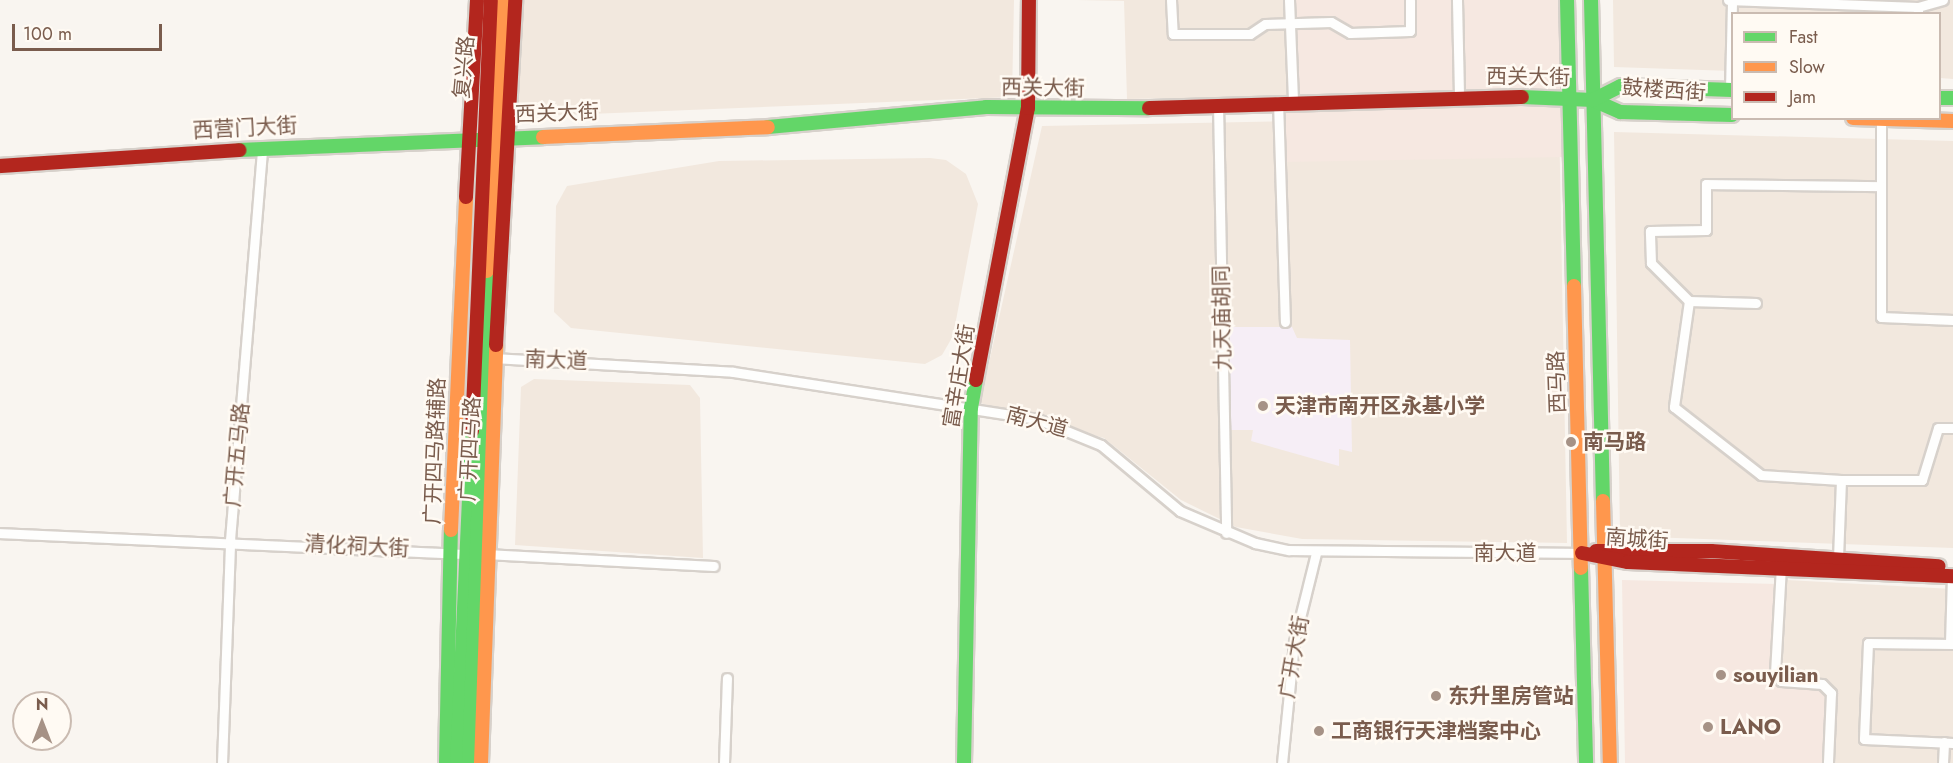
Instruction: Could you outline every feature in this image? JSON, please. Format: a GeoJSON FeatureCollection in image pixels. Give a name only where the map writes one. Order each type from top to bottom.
{"type":"FeatureCollection","features":[{"type":"Feature","properties":{"kind":"street"},"geometry":{"type":"LineString","coordinates":[[477,0],[486,138]]}},
{"type":"Feature","properties":{"kind":"street","name":"复兴路"},"geometry":{"type":"LineString","coordinates":[[491,0],[494,40]]}},
{"type":"Feature","properties":{"kind":"street","name":"复兴路"},"geometry":{"type":"LineString","coordinates":[[486,138],[494,40],[502,0]]}},
{"type":"Feature","properties":{"kind":"street"},"geometry":{"type":"LineString","coordinates":[[486,138],[514,0]]}},
{"type":"Feature","properties":{"kind":"street","name":"富辛庄大街"},"geometry":{"type":"LineString","coordinates":[[964,763],[971,408],[1028,108],[1029,0]]}},
{"type":"Feature","properties":{"kind":"street"},"geometry":{"type":"LineString","coordinates":[[1171,0],[1173,34],[1250,34],[1265,24],[1331,22],[1350,33],[1410,31],[1410,0]]}},
{"type":"Feature","properties":{"kind":"street"},"geometry":{"type":"LineString","coordinates":[[1289,0],[1293,100]]}},
{"type":"Feature","properties":{"kind":"street"},"geometry":{"type":"LineString","coordinates":[[1457,0],[1459,97]]}},
{"type":"Feature","properties":{"kind":"street","name":"西马路"},"geometry":{"type":"LineString","coordinates":[[1567,0],[1586,763]]}},
{"type":"Feature","properties":{"kind":"street"},"geometry":{"type":"LineString","coordinates":[[1591,0],[1610,763]]}},
{"type":"Feature","properties":{"kind":"street"},"geometry":{"type":"LineString","coordinates":[[1731,90],[1730,0],[1918,10],[1943,0]]}},
{"type":"Feature","properties":{"kind":"street","name":"鼓楼西街"},"geometry":{"type":"LineString","coordinates":[[1593,100],[1621,86],[1731,90]]}},
{"type":"Feature","properties":{"kind":"street","name":"西关大街"},"geometry":{"type":"LineString","coordinates":[[486,138],[739,129],[1028,108],[1459,97],[1593,100]]}},
{"type":"Feature","properties":{"kind":"street","name":"鼓楼西街"},"geometry":{"type":"LineString","coordinates":[[1593,100],[1620,112],[1731,115]]}},
{"type":"Feature","properties":{"kind":"street"},"geometry":{"type":"LineString","coordinates":[[1278,101],[1285,322]]}},
{"type":"Feature","properties":{"kind":"street","name":"九天庙胡同"},"geometry":{"type":"LineString","coordinates":[[1218,104],[1226,533]]}},
{"type":"Feature","properties":{"kind":"street"},"geometry":{"type":"LineString","coordinates":[[1881,120],[1881,317],[1953,320]]}},
{"type":"Feature","properties":{"kind":"street"},"geometry":{"type":"LineString","coordinates":[[1917,120],[1953,121]]}},
{"type":"Feature","properties":{"kind":"street","name":"西营门大街"},"geometry":{"type":"LineString","coordinates":[[0,166],[262,148],[486,138]]}},
{"type":"Feature","properties":{"kind":"street","name":"广开四马路"},"geometry":{"type":"LineString","coordinates":[[469,763],[471,553],[486,138]]}},
{"type":"Feature","properties":{"kind":"street","name":"广开四马路辅路"},"geometry":{"type":"LineString","coordinates":[[446,763],[471,553],[453,446],[478,357],[486,138]]}},
{"type":"Feature","properties":{"kind":"street","name":"广开五马路"},"geometry":{"type":"LineString","coordinates":[[222,763],[230,540],[262,148]]}},
{"type":"Feature","properties":{"kind":"street"},"geometry":{"type":"LineString","coordinates":[[1756,303],[1689,302],[1651,263],[1650,231],[1706,230],[1706,184],[1881,186]]}},
{"type":"Feature","properties":{"kind":"street"},"geometry":{"type":"LineString","coordinates":[[1689,302],[1674,407],[1761,475],[1841,480],[1922,480],[1938,428],[1953,428]]}},
{"type":"Feature","properties":{"kind":"street","name":"南大道"},"geometry":{"type":"LineString","coordinates":[[478,357],[733,372],[1037,419],[1076,433],[1124,462],[1180,511],[1226,533],[1316,553],[1582,554]]}},
{"type":"Feature","properties":{"kind":"street"},"geometry":{"type":"LineString","coordinates":[[1838,559],[1841,480]]}},
{"type":"Feature","properties":{"kind":"street","name":"清化祠大街"},"geometry":{"type":"LineString","coordinates":[[0,533],[230,540],[714,566]]}},
{"type":"Feature","properties":{"kind":"street","name":"广开四马路"},"geometry":{"type":"LineString","coordinates":[[457,763],[471,553]]}},
{"type":"Feature","properties":{"kind":"street","name":"广开四马路"},"geometry":{"type":"LineString","coordinates":[[471,553],[481,763]]}},
{"type":"Feature","properties":{"kind":"street","name":"广开大街"},"geometry":{"type":"LineString","coordinates":[[1282,763],[1293,642],[1316,553]]}},
{"type":"Feature","properties":{"kind":"street","name":"南城街"},"geometry":{"type":"LineString","coordinates":[[1582,554],[1781,566],[1953,573]]}},
{"type":"Feature","properties":{"kind":"street","name":"南城街"},"geometry":{"type":"LineString","coordinates":[[1605,555],[1838,559],[1953,573]]}},
{"type":"Feature","properties":{"kind":"street"},"geometry":{"type":"LineString","coordinates":[[1781,566],[1775,673],[1781,681],[1822,684],[1831,693],[1828,763]]}},
{"type":"Feature","properties":{"kind":"street"},"geometry":{"type":"LineString","coordinates":[[1943,763],[1949,742],[1864,739],[1868,643],[1952,644],[1953,573]]}},
{"type":"Feature","properties":{"kind":"street"},"geometry":{"type":"LineString","coordinates":[[724,763],[727,678]]}},
{"type":"Feature","properties":{"kind":"shaded area"},"geometry":{"type":"Polygon","coordinates":[[[521,0],[1014,0],[1012,97],[515,117],[521,0]]]}},
{"type":"Feature","properties":{"kind":"shaded area"},"geometry":{"type":"Polygon","coordinates":[[[1077,0],[1575,0],[1578,91],[1127,99],[1124,1],[1077,0]]]}},
{"type":"Feature","properties":{"kind":"shaded area"},"geometry":{"type":"Polygon","coordinates":[[[1294,0],[1559,0],[1562,157],[1284,162],[1283,106],[1296,83],[1294,0]]]}},
{"type":"Feature","properties":{"kind":"shaded area"},"geometry":{"type":"Polygon","coordinates":[[[1613,0],[1953,0],[1953,79],[1941,78],[1941,12],[1731,12],[1731,71],[1614,67],[1613,0]]]}},
{"type":"Feature","properties":{"kind":"shaded area"},"geometry":{"type":"Polygon","coordinates":[[[1559,116],[1567,543],[1302,539],[1236,527],[1181,500],[1104,438],[980,403],[1042,126],[1559,116]]]}},
{"type":"Feature","properties":{"kind":"shaded area"},"geometry":{"type":"Polygon","coordinates":[[[1614,132],[1953,141],[1953,548],[1620,536],[1614,132]]]}},
{"type":"Feature","properties":{"kind":"shaded area"},"geometry":{"type":"Polygon","coordinates":[[[930,158],[946,160],[966,174],[978,204],[953,336],[942,355],[925,364],[571,328],[554,312],[556,206],[567,186],[719,161],[930,158]]]}},
{"type":"Feature","properties":{"kind":"shaded area","name":"天津市南开区永基小学"},"geometry":{"type":"Polygon","coordinates":[[[1229,327],[1292,327],[1297,338],[1350,340],[1352,452],[1339,449],[1339,466],[1251,441],[1253,430],[1231,430],[1225,340],[1229,327]]]}},
{"type":"Feature","properties":{"kind":"shaded area"},"geometry":{"type":"Polygon","coordinates":[[[534,379],[690,385],[700,398],[703,558],[515,545],[521,387],[534,379]]]}},
{"type":"Feature","properties":{"kind":"shaded area"},"geometry":{"type":"Polygon","coordinates":[[[1622,580],[1777,584],[1778,682],[1827,687],[1824,763],[1625,763],[1622,580]]]}},
{"type":"Feature","properties":{"kind":"shaded area"},"geometry":{"type":"Polygon","coordinates":[[[1787,580],[1953,589],[1953,763],[1831,763],[1833,685],[1782,679],[1787,580]]]}},
{"type":"Feature","properties":{"kind":"traffic: fast"},"geometry":{"type":"LineString","coordinates":[[1567,0],[1574,286]]}},
{"type":"Feature","properties":{"kind":"traffic: fast"},"geometry":{"type":"LineString","coordinates":[[1591,0],[1603,501]]}},
{"type":"Feature","properties":{"kind":"traffic: fast"},"geometry":{"type":"LineString","coordinates":[[1593,100],[1621,86],[1731,90]]}},
{"type":"Feature","properties":{"kind":"traffic: fast"},"geometry":{"type":"LineString","coordinates":[[1522,97],[1593,100],[1620,112],[1731,115]]}},
{"type":"Feature","properties":{"kind":"traffic: fast"},"geometry":{"type":"LineString","coordinates":[[1941,98],[1953,98]]}},
{"type":"Feature","properties":{"kind":"traffic: fast"},"geometry":{"type":"LineString","coordinates":[[768,127],[986,107],[1149,108]]}},
{"type":"Feature","properties":{"kind":"traffic: fast"},"geometry":{"type":"LineString","coordinates":[[239,150],[543,137]]}},
{"type":"Feature","properties":{"kind":"traffic: fast"},"geometry":{"type":"LineString","coordinates":[[469,763],[487,271]]}},
{"type":"Feature","properties":{"kind":"traffic: fast"},"geometry":{"type":"LineString","coordinates":[[964,763],[971,408],[976,380]]}},
{"type":"Feature","properties":{"kind":"traffic: fast"},"geometry":{"type":"LineString","coordinates":[[457,763],[472,431]]}},
{"type":"Feature","properties":{"kind":"traffic: fast"},"geometry":{"type":"LineString","coordinates":[[446,763],[451,530]]}},
{"type":"Feature","properties":{"kind":"traffic: fast"},"geometry":{"type":"LineString","coordinates":[[1581,568],[1586,763]]}},
{"type":"Feature","properties":{"kind":"traffic: slow"},"geometry":{"type":"LineString","coordinates":[[487,271],[502,0]]}},
{"type":"Feature","properties":{"kind":"traffic: slow"},"geometry":{"type":"LineString","coordinates":[[1920,120],[1953,121]]}},
{"type":"Feature","properties":{"kind":"traffic: slow"},"geometry":{"type":"LineString","coordinates":[[543,137],[768,127]]}},
{"type":"Feature","properties":{"kind":"traffic: slow"},"geometry":{"type":"LineString","coordinates":[[451,530],[466,197]]}},
{"type":"Feature","properties":{"kind":"traffic: slow"},"geometry":{"type":"LineString","coordinates":[[1574,286],[1581,568]]}},
{"type":"Feature","properties":{"kind":"traffic: slow"},"geometry":{"type":"LineString","coordinates":[[481,763],[496,345]]}},
{"type":"Feature","properties":{"kind":"traffic: slow"},"geometry":{"type":"LineString","coordinates":[[1603,501],[1610,763]]}},
{"type":"Feature","properties":{"kind":"traffic: jam"},"geometry":{"type":"LineString","coordinates":[[466,197],[477,0]]}},
{"type":"Feature","properties":{"kind":"traffic: jam"},"geometry":{"type":"LineString","coordinates":[[472,431],[491,0]]}},
{"type":"Feature","properties":{"kind":"traffic: jam"},"geometry":{"type":"LineString","coordinates":[[496,345],[515,0]]}},
{"type":"Feature","properties":{"kind":"traffic: jam"},"geometry":{"type":"LineString","coordinates":[[976,380],[1028,108],[1029,0]]}},
{"type":"Feature","properties":{"kind":"traffic: jam"},"geometry":{"type":"LineString","coordinates":[[1149,108],[1522,97]]}},
{"type":"Feature","properties":{"kind":"traffic: jam"},"geometry":{"type":"LineString","coordinates":[[0,166],[239,150]]}},
{"type":"Feature","properties":{"kind":"traffic: jam"},"geometry":{"type":"LineString","coordinates":[[1596,551],[1711,551],[1939,566]]}},
{"type":"Feature","properties":{"kind":"traffic: jam"},"geometry":{"type":"LineString","coordinates":[[1582,553],[1628,562],[1953,576]]}},
{"type":"Feature","properties":{"kind":"place","name":"天津市南开区永基小学"},"geometry":{"type":"Point","coordinates":[1263,406]}},
{"type":"Feature","properties":{"kind":"place","name":"南马路"},"geometry":{"type":"Point","coordinates":[1571,442]}},
{"type":"Feature","properties":{"kind":"place","name":"souyilian"},"geometry":{"type":"Point","coordinates":[1721,675]}},
{"type":"Feature","properties":{"kind":"place","name":"东升里房管站"},"geometry":{"type":"Point","coordinates":[1436,696]}},
{"type":"Feature","properties":{"kind":"place","name":"LANO"},"geometry":{"type":"Point","coordinates":[1708,727]}},
{"type":"Feature","properties":{"kind":"place","name":"工商银行天津档案中心"},"geometry":{"type":"Point","coordinates":[1319,731]}}]}
